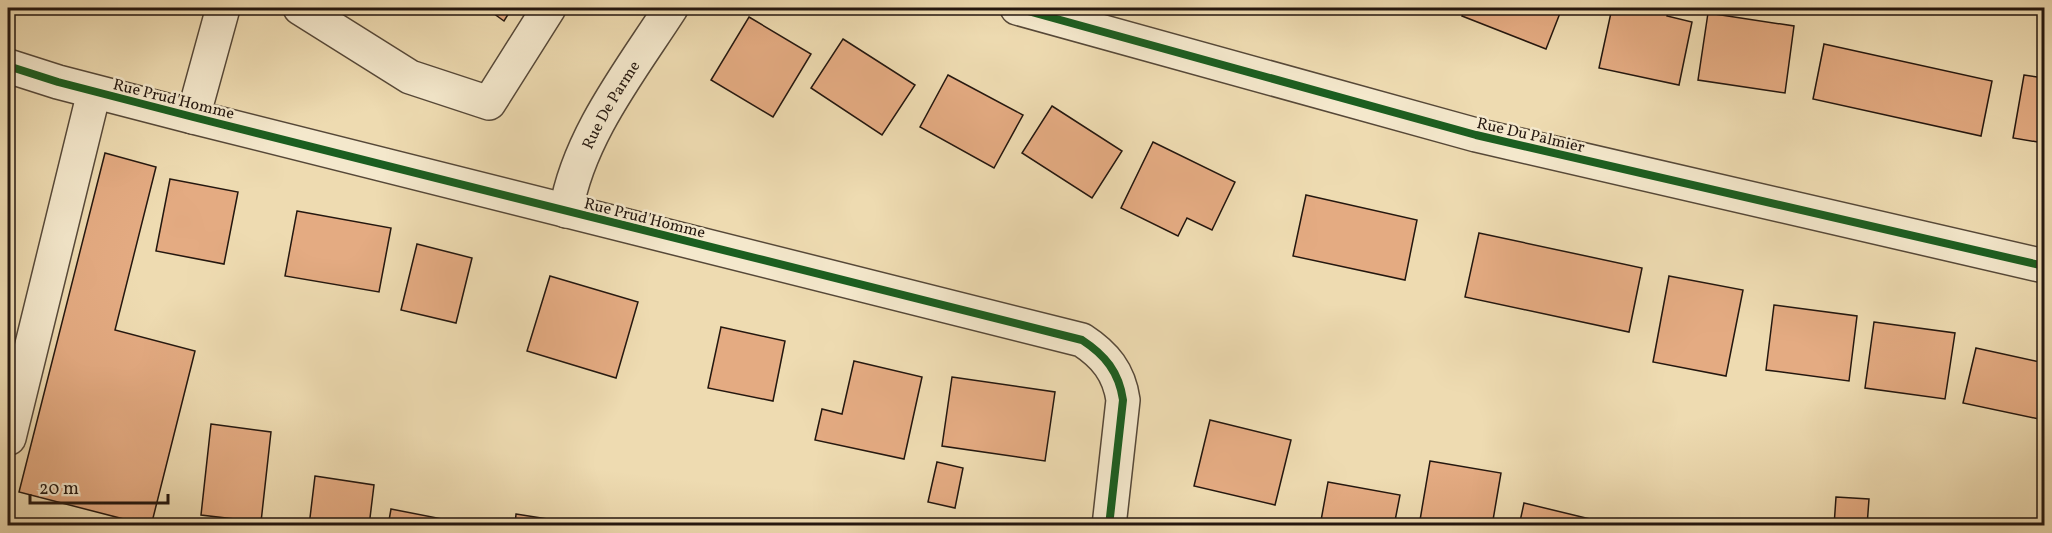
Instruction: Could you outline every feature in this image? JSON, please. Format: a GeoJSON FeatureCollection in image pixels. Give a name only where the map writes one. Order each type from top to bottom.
{"type":"FeatureCollection","features":[{"type":"Feature","properties":{"kind":"street"},"geometry":{"type":"LineString","coordinates":[[193,117],[223,8]]}},
{"type":"Feature","properties":{"kind":"street"},"geometry":{"type":"LineString","coordinates":[[300,8],[410,77],[489,103],[549,8]]}},
{"type":"Feature","properties":{"kind":"street","name":"Rue De Parme"},"geometry":{"type":"LineString","coordinates":[[566,211],[569,190],[590,137],[671,8]]}},
{"type":"Feature","properties":{"kind":"street","name":"Rue Du Palmier"},"geometry":{"type":"LineString","coordinates":[[1017,8],[1476,135],[2044,266]]}},
{"type":"Feature","properties":{"kind":"street","name":"Rue Prud'Homme"},"geometry":{"type":"LineString","coordinates":[[8,66],[94,92],[1082,340],[1102,355],[1121,387],[1122,413],[1109,525]]}},
{"type":"Feature","properties":{"kind":"street"},"geometry":{"type":"LineString","coordinates":[[8,437],[94,92]]}},
{"type":"Feature","properties":{"kind":"building"},"geometry":{"type":"Polygon","coordinates":[[[486,8],[512,8],[504,21],[486,8]]]}},
{"type":"Feature","properties":{"kind":"building"},"geometry":{"type":"Polygon","coordinates":[[[1465,8],[1562,8],[1546,49],[1462,16],[1465,8]]]}},
{"type":"Feature","properties":{"kind":"building"},"geometry":{"type":"Polygon","coordinates":[[[1612,8],[1669,8],[1667,16],[1692,22],[1679,85],[1599,68],[1612,8]]]}},
{"type":"Feature","properties":{"kind":"building"},"geometry":{"type":"Polygon","coordinates":[[[1708,13],[1794,26],[1785,93],[1698,80],[1708,13]]]}},
{"type":"Feature","properties":{"kind":"building"},"geometry":{"type":"Polygon","coordinates":[[[749,17],[811,54],[773,117],[711,80],[749,17]]]}},
{"type":"Feature","properties":{"kind":"building"},"geometry":{"type":"Polygon","coordinates":[[[843,39],[915,85],[882,135],[811,88],[843,39]]]}},
{"type":"Feature","properties":{"kind":"building"},"geometry":{"type":"Polygon","coordinates":[[[1824,44],[1992,81],[1981,136],[1813,99],[1824,44]]]}},
{"type":"Feature","properties":{"kind":"building"},"geometry":{"type":"Polygon","coordinates":[[[948,75],[1023,115],[994,168],[920,127],[948,75]]]}},
{"type":"Feature","properties":{"kind":"building"},"geometry":{"type":"Polygon","coordinates":[[[2024,75],[2044,78],[2044,143],[2013,138],[2024,75]]]}},
{"type":"Feature","properties":{"kind":"building"},"geometry":{"type":"Polygon","coordinates":[[[1052,106],[1122,151],[1092,198],[1022,153],[1052,106]]]}},
{"type":"Feature","properties":{"kind":"building"},"geometry":{"type":"Polygon","coordinates":[[[1153,142],[1235,182],[1212,230],[1187,218],[1178,236],[1121,208],[1153,142]]]}},
{"type":"Feature","properties":{"kind":"building"},"geometry":{"type":"Polygon","coordinates":[[[105,153],[156,167],[115,330],[195,351],[151,526],[19,492],[105,153]]]}},
{"type":"Feature","properties":{"kind":"building"},"geometry":{"type":"Polygon","coordinates":[[[170,179],[238,192],[224,264],[156,251],[170,179]]]}},
{"type":"Feature","properties":{"kind":"building"},"geometry":{"type":"Polygon","coordinates":[[[1306,195],[1417,220],[1405,280],[1293,256],[1306,195]]]}},
{"type":"Feature","properties":{"kind":"building"},"geometry":{"type":"Polygon","coordinates":[[[297,211],[391,228],[379,292],[285,276],[297,211]]]}},
{"type":"Feature","properties":{"kind":"building"},"geometry":{"type":"Polygon","coordinates":[[[1479,233],[1642,268],[1629,332],[1465,297],[1479,233]]]}},
{"type":"Feature","properties":{"kind":"building"},"geometry":{"type":"Polygon","coordinates":[[[417,244],[472,258],[456,323],[401,310],[417,244]]]}},
{"type":"Feature","properties":{"kind":"building"},"geometry":{"type":"Polygon","coordinates":[[[550,276],[638,302],[616,378],[527,351],[550,276]]]}},
{"type":"Feature","properties":{"kind":"building"},"geometry":{"type":"Polygon","coordinates":[[[1669,276],[1743,290],[1726,376],[1653,362],[1669,276]]]}},
{"type":"Feature","properties":{"kind":"building"},"geometry":{"type":"Polygon","coordinates":[[[1774,305],[1857,316],[1849,381],[1766,370],[1774,305]]]}},
{"type":"Feature","properties":{"kind":"building"},"geometry":{"type":"Polygon","coordinates":[[[1874,322],[1955,333],[1945,399],[1865,388],[1874,322]]]}},
{"type":"Feature","properties":{"kind":"building"},"geometry":{"type":"Polygon","coordinates":[[[721,327],[785,341],[773,401],[708,388],[721,327]]]}},
{"type":"Feature","properties":{"kind":"building"},"geometry":{"type":"Polygon","coordinates":[[[1976,348],[2044,363],[2044,420],[1963,403],[1976,348]]]}},
{"type":"Feature","properties":{"kind":"building"},"geometry":{"type":"Polygon","coordinates":[[[854,361],[922,377],[904,459],[815,440],[822,409],[842,414],[854,361]]]}},
{"type":"Feature","properties":{"kind":"building"},"geometry":{"type":"Polygon","coordinates":[[[952,377],[1055,392],[1045,461],[942,446],[952,377]]]}},
{"type":"Feature","properties":{"kind":"building"},"geometry":{"type":"Polygon","coordinates":[[[1210,420],[1291,440],[1275,505],[1194,486],[1210,420]]]}},
{"type":"Feature","properties":{"kind":"building"},"geometry":{"type":"Polygon","coordinates":[[[211,424],[271,432],[261,522],[201,515],[211,424]]]}},
{"type":"Feature","properties":{"kind":"building"},"geometry":{"type":"Polygon","coordinates":[[[1430,461],[1501,473],[1492,526],[1419,526],[1430,461]]]}},
{"type":"Feature","properties":{"kind":"building"},"geometry":{"type":"Polygon","coordinates":[[[937,462],[963,468],[955,508],[928,502],[937,462]]]}},
{"type":"Feature","properties":{"kind":"building"},"geometry":{"type":"Polygon","coordinates":[[[315,476],[374,485],[369,526],[309,526],[315,476]]]}},
{"type":"Feature","properties":{"kind":"building"},"geometry":{"type":"Polygon","coordinates":[[[1328,482],[1400,495],[1394,526],[1320,526],[1328,482]]]}},
{"type":"Feature","properties":{"kind":"building"},"geometry":{"type":"Polygon","coordinates":[[[1836,497],[1869,499],[1867,526],[1834,526],[1836,497]]]}},
{"type":"Feature","properties":{"kind":"building"},"geometry":{"type":"Polygon","coordinates":[[[1524,503],[1619,526],[1519,526],[1524,503]]]}},
{"type":"Feature","properties":{"kind":"building"},"geometry":{"type":"Polygon","coordinates":[[[391,509],[463,523],[463,526],[388,526],[391,509]]]}},
{"type":"Feature","properties":{"kind":"building"},"geometry":{"type":"Polygon","coordinates":[[[516,514],[592,526],[515,526],[516,514]]]}},
{"type":"Feature","properties":{"kind":"cycle path"},"geometry":{"type":"LineString","coordinates":[[1017,8],[1476,135],[2044,266]]}},
{"type":"Feature","properties":{"kind":"cycle path"},"geometry":{"type":"LineString","coordinates":[[8,66],[58,82],[193,117],[1082,340],[1110,365],[1118,381],[1123,400],[1109,526]]}}]}
